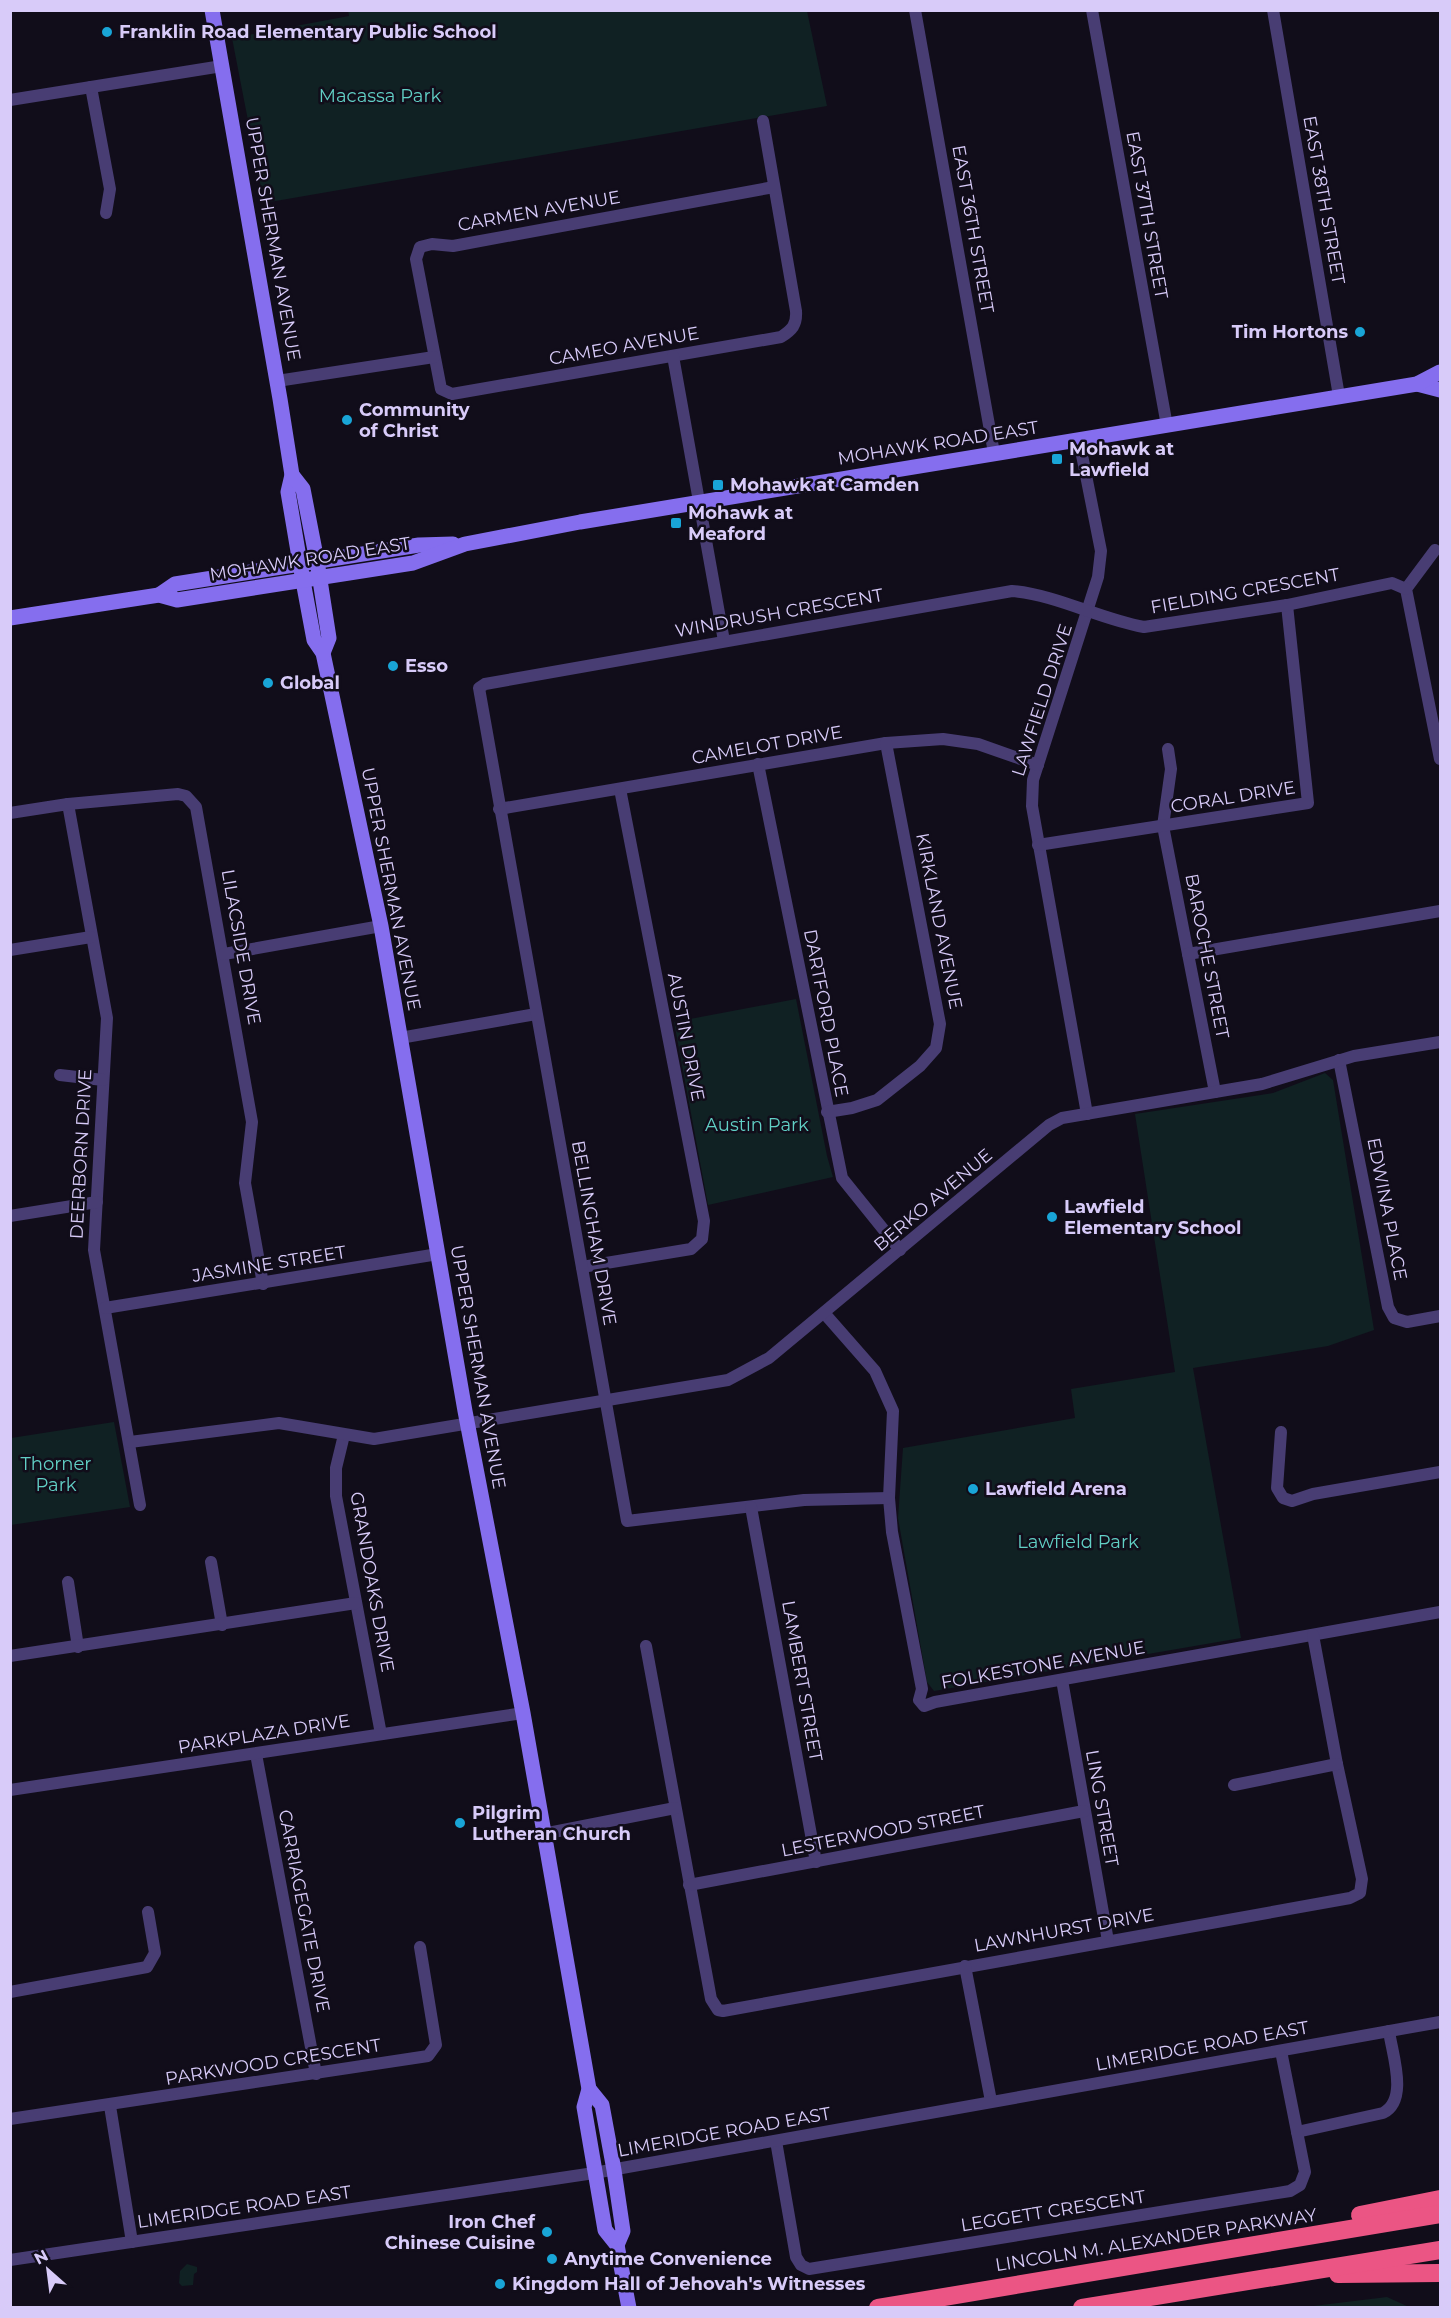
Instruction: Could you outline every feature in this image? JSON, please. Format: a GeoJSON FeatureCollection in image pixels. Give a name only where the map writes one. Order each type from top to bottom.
{"type":"FeatureCollection","features":[{"type":"Feature","properties":{"kind":"highway"},"geometry":{"type":"LineString","coordinates":[[1281,2240],[1315,2224],[1440,2199]]}},
{"type":"Feature","properties":{"kind":"highway","name":"LINCOLN M. ALEXANDER PARKWAY"},"geometry":{"type":"LineString","coordinates":[[878,2307],[1440,2214]]}},
{"type":"Feature","properties":{"kind":"highway"},"geometry":{"type":"LineString","coordinates":[[1082,2307],[1440,2250]]}},
{"type":"Feature","properties":{"kind":"highway"},"geometry":{"type":"LineString","coordinates":[[1310,2272],[1360,2276],[1440,2273]]}},
{"type":"Feature","properties":{"kind":"main road","name":"UPPER SHERMAN AVENUE"},"geometry":{"type":"LineString","coordinates":[[212,10],[292,475],[288,492],[303,581],[314,640],[323,653],[381,926],[467,1423],[523,1713],[589,2089],[584,2107],[594,2173],[605,2230],[617,2245],[628,2307]]}},
{"type":"Feature","properties":{"kind":"main road","name":"MOHAWK ROAD EAST"},"geometry":{"type":"LineString","coordinates":[[10,618],[159,595],[177,600],[413,563],[465,544],[698,502],[1417,384],[1440,372]]}},
{"type":"Feature","properties":{"kind":"main road","name":"MOHAWK ROAD EAST"},"geometry":{"type":"LineString","coordinates":[[1417,384],[1440,390]]}},
{"type":"Feature","properties":{"kind":"main road","name":"UPPER SHERMAN AVENUE"},"geometry":{"type":"LineString","coordinates":[[292,475],[303,489],[316,561],[329,638],[323,653]]}},
{"type":"Feature","properties":{"kind":"main road","name":"MOHAWK ROAD EAST"},"geometry":{"type":"LineString","coordinates":[[159,595],[175,584],[300,563],[419,544],[465,544]]}},
{"type":"Feature","properties":{"kind":"main road","name":"UPPER SHERMAN AVENUE"},"geometry":{"type":"LineString","coordinates":[[589,2089],[602,2105],[614,2170],[623,2231],[617,2245]]}},
{"type":"Feature","properties":{"kind":"street","name":"EAST 36TH STREET"},"geometry":{"type":"LineString","coordinates":[[915,10],[994,453]]}},
{"type":"Feature","properties":{"kind":"street","name":"EAST 37TH STREET"},"geometry":{"type":"LineString","coordinates":[[1092,10],[1167,426]]}},
{"type":"Feature","properties":{"kind":"street","name":"EAST 38TH STREET"},"geometry":{"type":"LineString","coordinates":[[1273,10],[1339,396]]}},
{"type":"Feature","properties":{"kind":"street"},"geometry":{"type":"LineString","coordinates":[[10,100],[222,66]]}},
{"type":"Feature","properties":{"kind":"street"},"geometry":{"type":"LineString","coordinates":[[91,87],[110,189],[106,213]]}},
{"type":"Feature","properties":{"kind":"street","name":"CAMEO AVENUE"},"geometry":{"type":"LineString","coordinates":[[434,357],[441,389],[452,394],[781,337],[791,331],[796,322],[763,121]]}},
{"type":"Feature","properties":{"kind":"street","name":"CARMEN AVENUE"},"geometry":{"type":"LineString","coordinates":[[434,357],[416,259],[420,247],[432,243],[453,246],[774,187]]}},
{"type":"Feature","properties":{"kind":"street"},"geometry":{"type":"LineString","coordinates":[[673,356],[724,641]]}},
{"type":"Feature","properties":{"kind":"street"},"geometry":{"type":"LineString","coordinates":[[277,381],[434,357]]}},
{"type":"Feature","properties":{"kind":"street","name":"LAWFIELD DRIVE"},"geometry":{"type":"LineString","coordinates":[[1079,440],[1101,551],[1098,577],[1089,612],[1033,780],[1032,806],[1087,1114]]}},
{"type":"Feature","properties":{"kind":"street"},"geometry":{"type":"LineString","coordinates":[[1435,550],[1406,590],[1440,759]]}},
{"type":"Feature","properties":{"kind":"street","name":"FIELDING CRESCENT"},"geometry":{"type":"LineString","coordinates":[[1089,612],[1144,627],[1287,605],[1392,583],[1406,590]]}},
{"type":"Feature","properties":{"kind":"street","name":"WINDRUSH CRESCENT"},"geometry":{"type":"LineString","coordinates":[[479,693],[479,688],[485,684],[1012,591],[1039,594],[1089,612]]}},
{"type":"Feature","properties":{"kind":"street","name":"CORAL DRIVE"},"geometry":{"type":"LineString","coordinates":[[1038,846],[1308,803],[1287,605]]}},
{"type":"Feature","properties":{"kind":"street","name":"BELLINGHAM DRIVE"},"geometry":{"type":"LineString","coordinates":[[479,693],[627,1521],[804,1500],[889,1498]]}},
{"type":"Feature","properties":{"kind":"street","name":"CAMELOT DRIVE"},"geometry":{"type":"LineString","coordinates":[[500,809],[886,743],[943,739],[967,743],[1038,765]]}},
{"type":"Feature","properties":{"kind":"street","name":"KIRKLAND AVENUE"},"geometry":{"type":"LineString","coordinates":[[827,1112],[852,1108],[878,1100],[920,1066],[936,1048],[940,1024],[886,743]]}},
{"type":"Feature","properties":{"kind":"street","name":"BAROCHE STREET"},"geometry":{"type":"LineString","coordinates":[[1168,749],[1171,769],[1163,826],[1215,1092]]}},
{"type":"Feature","properties":{"kind":"street","name":"DARTFORD PLACE"},"geometry":{"type":"LineString","coordinates":[[758,764],[842,1179],[900,1250]]}},
{"type":"Feature","properties":{"kind":"street","name":"AUSTIN DRIVE"},"geometry":{"type":"LineString","coordinates":[[582,1267],[691,1249],[702,1239],[704,1221],[620,789]]}},
{"type":"Feature","properties":{"kind":"street","name":"LILACSIDE DRIVE"},"geometry":{"type":"LineString","coordinates":[[10,813],[68,804],[178,794],[193,800],[199,814],[252,1122],[245,1183],[263,1284]]}},
{"type":"Feature","properties":{"kind":"street","name":"DEERBORN DRIVE"},"geometry":{"type":"LineString","coordinates":[[68,804],[106,1018],[94,1250],[140,1505]]}},
{"type":"Feature","properties":{"kind":"street"},"geometry":{"type":"LineString","coordinates":[[1188,954],[1440,911]]}},
{"type":"Feature","properties":{"kind":"street"},"geometry":{"type":"LineString","coordinates":[[224,954],[381,926]]}},
{"type":"Feature","properties":{"kind":"street"},"geometry":{"type":"LineString","coordinates":[[10,950],[92,937]]}},
{"type":"Feature","properties":{"kind":"street"},"geometry":{"type":"LineString","coordinates":[[400,1038],[536,1014]]}},
{"type":"Feature","properties":{"kind":"street","name":"BERKO AVENUE"},"geometry":{"type":"LineString","coordinates":[[130,1442],[269,1423],[374,1439],[729,1380],[769,1358],[825,1314],[1049,1125],[1062,1118],[1269,1083],[1339,1060],[1440,1042]]}},
{"type":"Feature","properties":{"kind":"street","name":"EDWINA PLACE"},"geometry":{"type":"LineString","coordinates":[[1339,1060],[1388,1307],[1394,1318],[1407,1322],[1440,1316]]}},
{"type":"Feature","properties":{"kind":"street"},"geometry":{"type":"LineString","coordinates":[[60,1075],[103,1080]]}},
{"type":"Feature","properties":{"kind":"street"},"geometry":{"type":"LineString","coordinates":[[10,1216],[97,1202]]}},
{"type":"Feature","properties":{"kind":"street","name":"JASMINE STREET"},"geometry":{"type":"LineString","coordinates":[[105,1308],[438,1254]]}},
{"type":"Feature","properties":{"kind":"street","name":"FOLKESTONE AVENUE"},"geometry":{"type":"LineString","coordinates":[[825,1314],[875,1371],[893,1411],[889,1498],[892,1532],[922,1689],[919,1700],[924,1706],[935,1702],[1440,1612]]}},
{"type":"Feature","properties":{"kind":"street"},"geometry":{"type":"LineString","coordinates":[[1281,1432],[1277,1488],[1283,1498],[1292,1501],[1313,1494],[1440,1472]]}},
{"type":"Feature","properties":{"kind":"street","name":"GRANDOAKS DRIVE"},"geometry":{"type":"LineString","coordinates":[[344,1435],[336,1468],[336,1496],[381,1734]]}},
{"type":"Feature","properties":{"kind":"street","name":"LAMBERT STREET"},"geometry":{"type":"LineString","coordinates":[[751,1507],[816,1862]]}},
{"type":"Feature","properties":{"kind":"street"},"geometry":{"type":"LineString","coordinates":[[211,1563],[222,1624]]}},
{"type":"Feature","properties":{"kind":"street"},"geometry":{"type":"LineString","coordinates":[[68,1582],[78,1647]]}},
{"type":"Feature","properties":{"kind":"street"},"geometry":{"type":"LineString","coordinates":[[10,1656],[356,1603]]}},
{"type":"Feature","properties":{"kind":"street","name":"LAWNHURST DRIVE"},"geometry":{"type":"LineString","coordinates":[[646,1646],[711,1999],[718,2010],[1350,1898],[1360,1893],[1362,1879],[1337,1764],[1313,1635]]}},
{"type":"Feature","properties":{"kind":"street","name":"LING STREET"},"geometry":{"type":"LineString","coordinates":[[1062,1680],[1108,1941]]}},
{"type":"Feature","properties":{"kind":"street","name":"PARKPLAZA DRIVE"},"geometry":{"type":"LineString","coordinates":[[10,1790],[523,1713]]}},
{"type":"Feature","properties":{"kind":"street","name":"CARRIAGEGATE DRIVE"},"geometry":{"type":"LineString","coordinates":[[256,1754],[316,2074]]}},
{"type":"Feature","properties":{"kind":"street"},"geometry":{"type":"LineString","coordinates":[[1234,1785],[1337,1764]]}},
{"type":"Feature","properties":{"kind":"street"},"geometry":{"type":"LineString","coordinates":[[543,1834],[675,1808]]}},
{"type":"Feature","properties":{"kind":"street","name":"LESTERWOOD STREET"},"geometry":{"type":"LineString","coordinates":[[689,1885],[1084,1811]]}},
{"type":"Feature","properties":{"kind":"street"},"geometry":{"type":"LineString","coordinates":[[10,1992],[147,1967],[155,1953],[148,1912]]}},
{"type":"Feature","properties":{"kind":"street","name":"PARKWOOD CRESCENT"},"geometry":{"type":"LineString","coordinates":[[10,2119],[110,2106],[420,2058],[432,2052],[436,2045],[420,1947]]}},
{"type":"Feature","properties":{"kind":"street"},"geometry":{"type":"LineString","coordinates":[[965,1966],[991,2101]]}},
{"type":"Feature","properties":{"kind":"street","name":"LIMERIDGE ROAD EAST"},"geometry":{"type":"LineString","coordinates":[[10,2260],[614,2170],[1440,2022]]}},
{"type":"Feature","properties":{"kind":"street"},"geometry":{"type":"LineString","coordinates":[[1297,2132],[1383,2113],[1392,2107],[1398,2090],[1389,2031]]}},
{"type":"Feature","properties":{"kind":"street","name":"LEGGETT CRESCENT"},"geometry":{"type":"LineString","coordinates":[[776,2141],[796,2257],[801,2265],[812,2269],[1293,2190],[1302,2183],[1305,2175],[1281,2050]]}},
{"type":"Feature","properties":{"kind":"street"},"geometry":{"type":"LineString","coordinates":[[110,2106],[132,2242]]}},
{"type":"Feature","properties":{"kind":"green space","name":"Macassa Park"},"geometry":{"type":"Polygon","coordinates":[[[348,10],[807,11],[827,106],[264,203],[232,38],[349,16],[348,10]]]}},
{"type":"Feature","properties":{"kind":"green space","name":"Austin Park"},"geometry":{"type":"Polygon","coordinates":[[[796,999],[833,1177],[708,1205],[674,1022],[796,999]]]}},
{"type":"Feature","properties":{"kind":"green space","name":"Lawfield Park"},"geometry":{"type":"Polygon","coordinates":[[[1325,1073],[1333,1080],[1374,1330],[1328,1346],[1193,1368],[1241,1638],[934,1691],[927,1682],[898,1518],[903,1448],[1075,1418],[1071,1389],[1175,1372],[1135,1114],[1273,1093],[1325,1073]]]}},
{"type":"Feature","properties":{"kind":"green space","name":"Thorner Park"},"geometry":{"type":"Polygon","coordinates":[[[114,1422],[130,1507],[11,1525],[11,1438],[114,1422]]]}},
{"type":"Feature","properties":{"kind":"green space"},"geometry":{"type":"Polygon","coordinates":[[[187,2264],[197,2267],[197,2272],[194,2274],[193,2285],[182,2286],[179,2283],[180,2271],[187,2264]]]}},
{"type":"Feature","properties":{"kind":"green space"},"geometry":{"type":"Polygon","coordinates":[[[1387,2297],[1409,2307],[1305,2307],[1387,2297]]]}},
{"type":"Feature","properties":{"kind":"place","name":"Franklin Road Elementary Public School"},"geometry":{"type":"Point","coordinates":[107,32]}},
{"type":"Feature","properties":{"kind":"place","name":"Tim Hortons"},"geometry":{"type":"Point","coordinates":[1360,332]}},
{"type":"Feature","properties":{"kind":"place","name":"Community of Christ"},"geometry":{"type":"Point","coordinates":[347,420]}},
{"type":"Feature","properties":{"kind":"place","name":"Mohawk at Lawfield"},"geometry":{"type":"Point","coordinates":[1057,459]}},
{"type":"Feature","properties":{"kind":"place","name":"Mohawk at Camden"},"geometry":{"type":"Point","coordinates":[718,485]}},
{"type":"Feature","properties":{"kind":"place","name":"Mohawk at Meaford"},"geometry":{"type":"Point","coordinates":[676,523]}},
{"type":"Feature","properties":{"kind":"place","name":"Esso"},"geometry":{"type":"Point","coordinates":[393,666]}},
{"type":"Feature","properties":{"kind":"place","name":"Global"},"geometry":{"type":"Point","coordinates":[268,683]}},
{"type":"Feature","properties":{"kind":"place","name":"Lawfield Elementary School"},"geometry":{"type":"Point","coordinates":[1052,1217]}},
{"type":"Feature","properties":{"kind":"place","name":"Lawfield Arena"},"geometry":{"type":"Point","coordinates":[973,1489]}},
{"type":"Feature","properties":{"kind":"place","name":"Pilgrim Lutheran Church"},"geometry":{"type":"Point","coordinates":[460,1823]}},
{"type":"Feature","properties":{"kind":"place","name":"Iron Chef Chinese Cuisine"},"geometry":{"type":"Point","coordinates":[547,2232]}},
{"type":"Feature","properties":{"kind":"place","name":"Anytime Convenience"},"geometry":{"type":"Point","coordinates":[552,2259]}},
{"type":"Feature","properties":{"kind":"place","name":"Kingdom Hall of Jehovah's Witnesses"},"geometry":{"type":"Point","coordinates":[500,2284]}}]}
